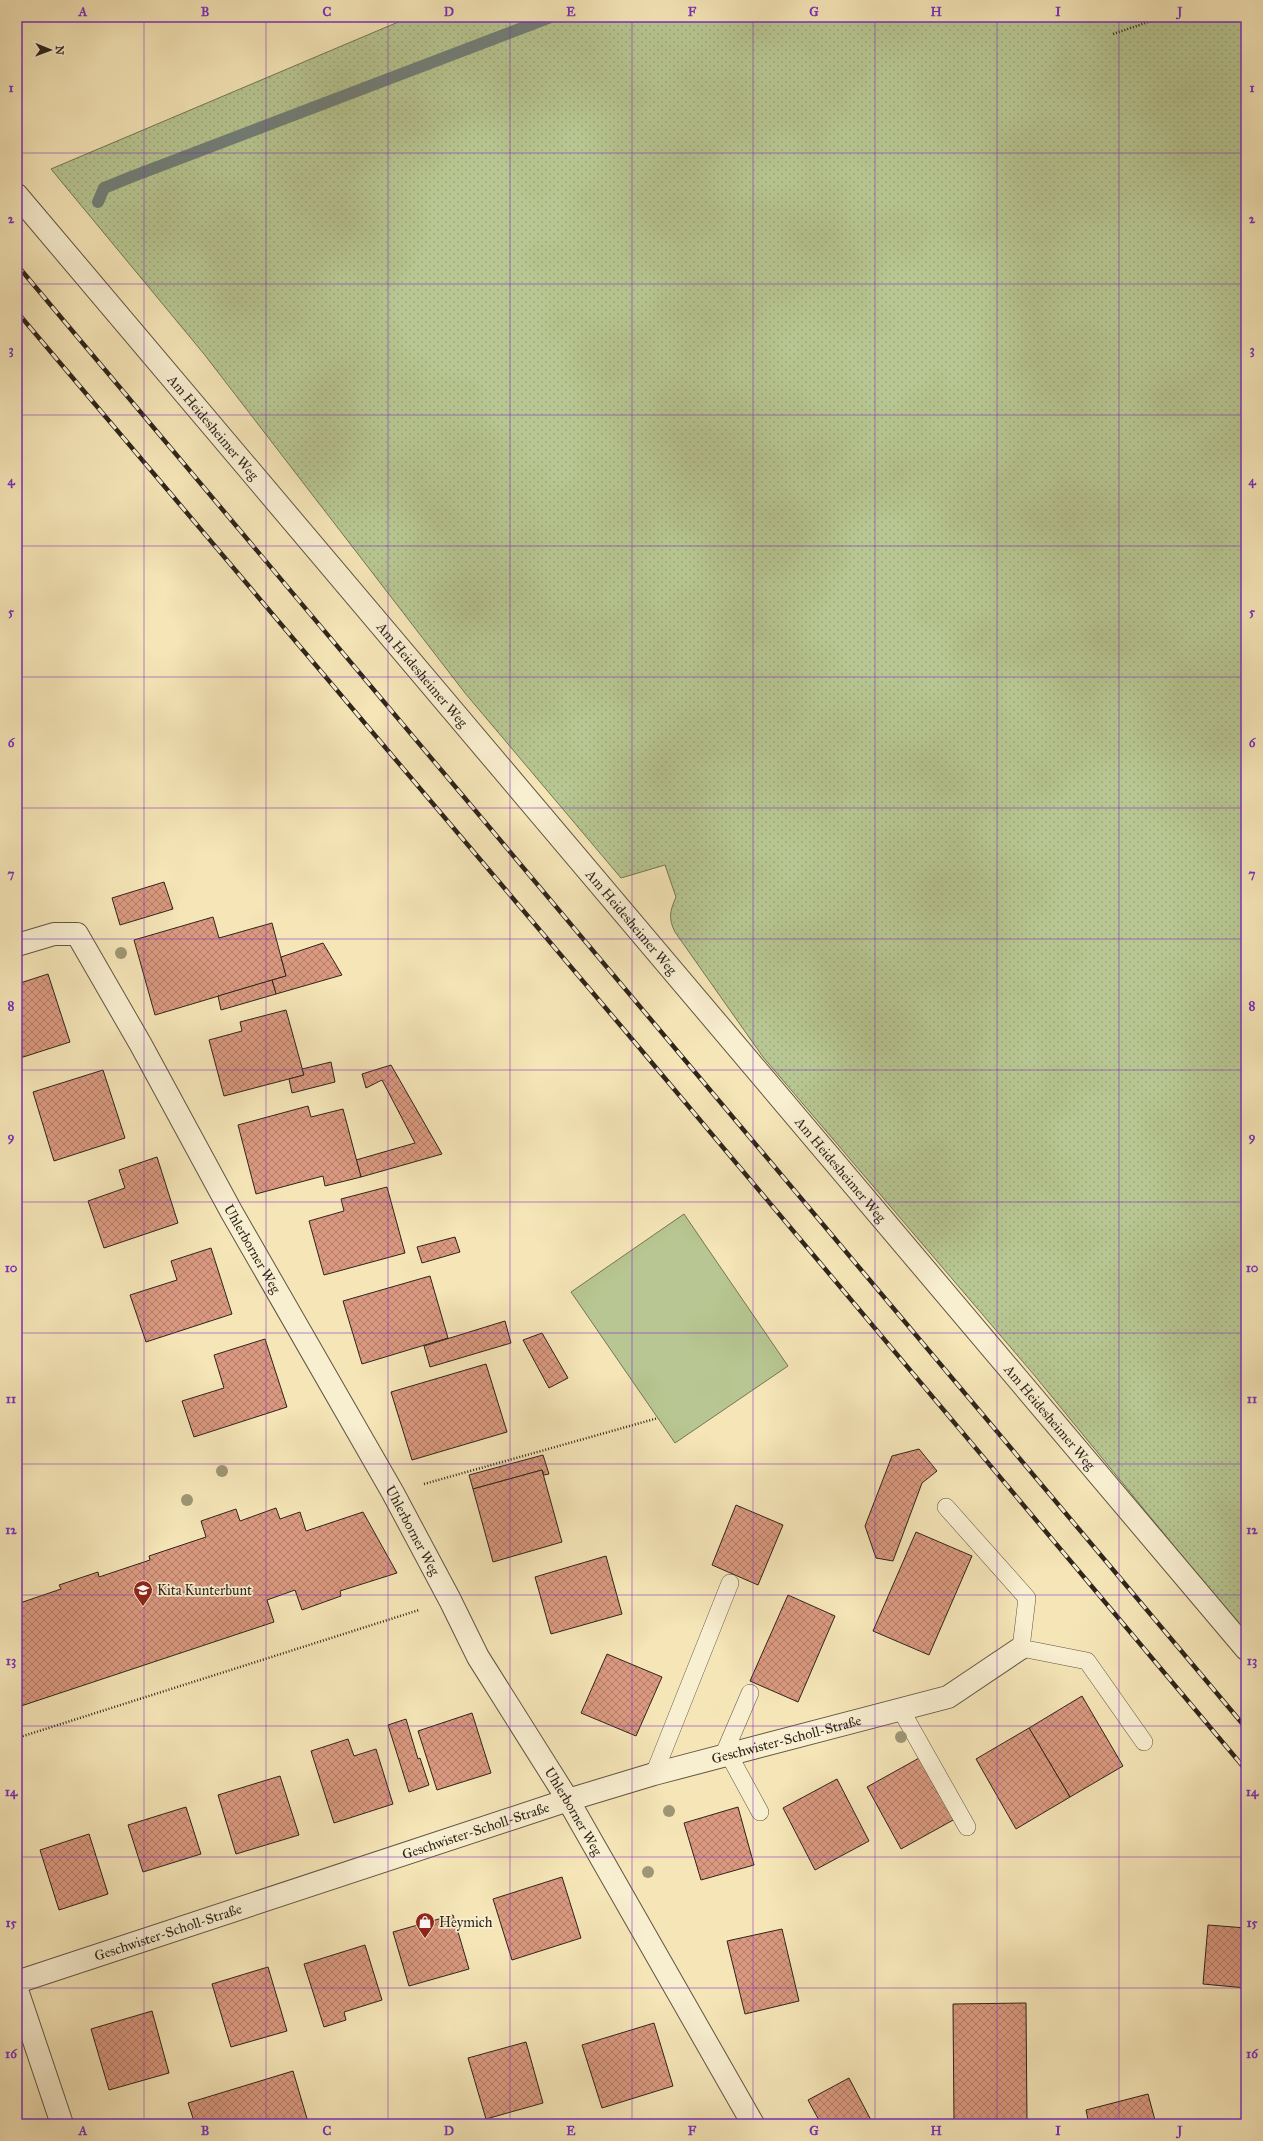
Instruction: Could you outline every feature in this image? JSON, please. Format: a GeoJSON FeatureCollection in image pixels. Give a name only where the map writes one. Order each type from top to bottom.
{"type":"FeatureCollection","features":[{"type":"Feature","properties":{"kind":"street","name":"Am Heidesheimer Weg"},"geometry":{"type":"LineString","coordinates":[[17,195],[1246,1649]]}},
{"type":"Feature","properties":{"kind":"street","name":"Uhlerborner Weg"},"geometry":{"type":"LineString","coordinates":[[17,945],[54,934],[77,934],[141,1044],[231,1211],[393,1493],[450,1600],[478,1657],[568,1800],[753,2124]]}},
{"type":"Feature","properties":{"kind":"street","name":"Geschwister-Scholl-Straße"},"geometry":{"type":"LineString","coordinates":[[17,1982],[568,1800],[654,1774],[948,1697],[1021,1648]]}},
{"type":"Feature","properties":{"kind":"street"},"geometry":{"type":"LineString","coordinates":[[17,1990],[62,2124]]}},
{"type":"Feature","properties":{"kind":"lane"},"geometry":{"type":"LineString","coordinates":[[946,1506],[1027,1598],[1021,1648],[1087,1661],[1144,1742]]}},
{"type":"Feature","properties":{"kind":"lane"},"geometry":{"type":"LineString","coordinates":[[654,1774],[730,1583]]}},
{"type":"Feature","properties":{"kind":"lane"},"geometry":{"type":"LineString","coordinates":[[750,1693],[726,1755],[760,1812]]}},
{"type":"Feature","properties":{"kind":"lane"},"geometry":{"type":"LineString","coordinates":[[901,1710],[967,1827]]}},
{"type":"Feature","properties":{"kind":"path"},"geometry":{"type":"LineString","coordinates":[[1113,34],[1163,17]]}},
{"type":"Feature","properties":{"kind":"path"},"geometry":{"type":"LineString","coordinates":[[393,1493],[658,1418]]}},
{"type":"Feature","properties":{"kind":"path"},"geometry":{"type":"LineString","coordinates":[[17,1738],[450,1600]]}},
{"type":"Feature","properties":{"kind":"green space"},"geometry":{"type":"Polygon","coordinates":[[[410,17],[1246,17],[1246,1634],[1035,1376],[763,1057],[675,932],[671,923],[671,914],[672,906],[676,897],[665,865],[621,878],[465,693],[204,354],[51,169],[410,17]]]}},
{"type":"Feature","properties":{"kind":"green space"},"geometry":{"type":"Polygon","coordinates":[[[684,1214],[788,1366],[675,1443],[571,1292],[684,1214]]]}},
{"type":"Feature","properties":{"kind":"building"},"geometry":{"type":"Polygon","coordinates":[[[164,882],[173,909],[120,925],[112,898],[164,882]]]}},
{"type":"Feature","properties":{"kind":"building"},"geometry":{"type":"Polygon","coordinates":[[[213,917],[219,938],[272,923],[286,976],[155,1015],[134,940],[213,917]]]}},
{"type":"Feature","properties":{"kind":"building"},"geometry":{"type":"Polygon","coordinates":[[[323,943],[342,975],[276,994],[272,980],[286,976],[281,957],[323,943]]]}},
{"type":"Feature","properties":{"kind":"building"},"geometry":{"type":"Polygon","coordinates":[[[48,974],[70,1042],[17,1059],[17,984],[48,974]]]}},
{"type":"Feature","properties":{"kind":"building"},"geometry":{"type":"Polygon","coordinates":[[[272,980],[276,994],[221,1010],[218,996],[272,980]]]}},
{"type":"Feature","properties":{"kind":"building"},"geometry":{"type":"Polygon","coordinates":[[[286,1010],[304,1075],[224,1096],[209,1040],[242,1031],[240,1022],[286,1010]]]}},
{"type":"Feature","properties":{"kind":"building"},"geometry":{"type":"Polygon","coordinates":[[[331,1062],[335,1082],[292,1093],[289,1079],[304,1075],[302,1069],[331,1062]]]}},
{"type":"Feature","properties":{"kind":"building"},"geometry":{"type":"Polygon","coordinates":[[[391,1065],[442,1154],[361,1177],[356,1160],[415,1143],[382,1080],[366,1088],[362,1074],[391,1065]]]}},
{"type":"Feature","properties":{"kind":"building"},"geometry":{"type":"Polygon","coordinates":[[[103,1070],[125,1138],[54,1161],[33,1092],[103,1070]]]}},
{"type":"Feature","properties":{"kind":"building"},"geometry":{"type":"Polygon","coordinates":[[[308,1106],[311,1117],[343,1109],[361,1177],[325,1186],[323,1176],[256,1194],[238,1125],[308,1106]]]}},
{"type":"Feature","properties":{"kind":"building"},"geometry":{"type":"Polygon","coordinates":[[[157,1157],[178,1223],[104,1248],[88,1201],[125,1188],[119,1170],[157,1157]]]}},
{"type":"Feature","properties":{"kind":"building"},"geometry":{"type":"Polygon","coordinates":[[[387,1187],[405,1253],[324,1275],[309,1221],[344,1211],[341,1199],[387,1187]]]}},
{"type":"Feature","properties":{"kind":"building"},"geometry":{"type":"Polygon","coordinates":[[[455,1237],[460,1252],[422,1263],[417,1247],[455,1237]]]}},
{"type":"Feature","properties":{"kind":"building"},"geometry":{"type":"Polygon","coordinates":[[[211,1248],[232,1314],[146,1342],[130,1295],[177,1280],[171,1261],[211,1248]]]}},
{"type":"Feature","properties":{"kind":"building"},"geometry":{"type":"Polygon","coordinates":[[[430,1276],[448,1338],[362,1364],[343,1301],[430,1276]]]}},
{"type":"Feature","properties":{"kind":"building"},"geometry":{"type":"Polygon","coordinates":[[[505,1321],[511,1343],[430,1367],[424,1346],[505,1321]]]}},
{"type":"Feature","properties":{"kind":"building"},"geometry":{"type":"Polygon","coordinates":[[[542,1333],[568,1378],[549,1388],[523,1340],[542,1333]]]}},
{"type":"Feature","properties":{"kind":"building"},"geometry":{"type":"Polygon","coordinates":[[[265,1339],[287,1407],[194,1437],[182,1401],[224,1388],[214,1355],[265,1339]]]}},
{"type":"Feature","properties":{"kind":"building"},"geometry":{"type":"Polygon","coordinates":[[[486,1364],[507,1432],[412,1460],[391,1392],[486,1364]]]}},
{"type":"Feature","properties":{"kind":"building"},"geometry":{"type":"Polygon","coordinates":[[[919,1449],[937,1471],[922,1483],[893,1561],[876,1558],[865,1526],[892,1456],[919,1449]]]}},
{"type":"Feature","properties":{"kind":"building"},"geometry":{"type":"Polygon","coordinates":[[[543,1455],[549,1474],[544,1475],[542,1470],[473,1489],[469,1475],[543,1455]]]}},
{"type":"Feature","properties":{"kind":"building"},"geometry":{"type":"Polygon","coordinates":[[[542,1470],[562,1542],[493,1562],[473,1489],[542,1470]]]}},
{"type":"Feature","properties":{"kind":"building"},"geometry":{"type":"Polygon","coordinates":[[[736,1505],[783,1525],[758,1585],[712,1565],[736,1505]]]}},
{"type":"Feature","properties":{"kind":"building","name":"Kita Kunterbunt"},"geometry":{"type":"Polygon","coordinates":[[[276,1508],[280,1519],[300,1512],[306,1531],[363,1512],[397,1573],[340,1591],[341,1596],[302,1610],[295,1590],[267,1600],[274,1622],[18,1707],[17,1604],[61,1589],[59,1585],[98,1572],[99,1577],[150,1560],[149,1556],[206,1537],[201,1521],[236,1509],[240,1521],[276,1508]]]}},
{"type":"Feature","properties":{"kind":"building"},"geometry":{"type":"Polygon","coordinates":[[[916,1532],[972,1556],[929,1655],[873,1631],[916,1532]]]}},
{"type":"Feature","properties":{"kind":"building"},"geometry":{"type":"Polygon","coordinates":[[[606,1556],[622,1614],[551,1634],[535,1577],[606,1556]]]}},
{"type":"Feature","properties":{"kind":"building"},"geometry":{"type":"Polygon","coordinates":[[[788,1595],[835,1616],[798,1702],[750,1681],[788,1595]]]}},
{"type":"Feature","properties":{"kind":"building"},"geometry":{"type":"Polygon","coordinates":[[[607,1654],[662,1677],[636,1736],[581,1713],[607,1654]]]}},
{"type":"Feature","properties":{"kind":"building"},"geometry":{"type":"Polygon","coordinates":[[[1082,1696],[1123,1766],[1070,1797],[1029,1728],[1082,1696]]]}},
{"type":"Feature","properties":{"kind":"building"},"geometry":{"type":"Polygon","coordinates":[[[472,1713],[491,1773],[437,1790],[418,1731],[472,1713]]]}},
{"type":"Feature","properties":{"kind":"building"},"geometry":{"type":"Polygon","coordinates":[[[406,1719],[418,1759],[420,1758],[429,1785],[409,1792],[388,1725],[406,1719]]]}},
{"type":"Feature","properties":{"kind":"building"},"geometry":{"type":"Polygon","coordinates":[[[1029,1728],[1070,1797],[1016,1829],[976,1759],[1029,1728]]]}},
{"type":"Feature","properties":{"kind":"building"},"geometry":{"type":"Polygon","coordinates":[[[348,1739],[354,1756],[376,1749],[393,1804],[334,1823],[311,1751],[348,1739]]]}},
{"type":"Feature","properties":{"kind":"building"},"geometry":{"type":"Polygon","coordinates":[[[921,1757],[955,1819],[901,1849],[867,1787],[921,1757]]]}},
{"type":"Feature","properties":{"kind":"building"},"geometry":{"type":"Polygon","coordinates":[[[280,1776],[299,1835],[236,1854],[218,1795],[280,1776]]]}},
{"type":"Feature","properties":{"kind":"building"},"geometry":{"type":"Polygon","coordinates":[[[837,1779],[869,1841],[815,1870],[783,1808],[837,1779]]]}},
{"type":"Feature","properties":{"kind":"building"},"geometry":{"type":"Polygon","coordinates":[[[186,1807],[201,1854],[143,1872],[128,1825],[186,1807]]]}},
{"type":"Feature","properties":{"kind":"building"},"geometry":{"type":"Polygon","coordinates":[[[738,1807],[754,1865],[701,1880],[684,1823],[738,1807]]]}},
{"type":"Feature","properties":{"kind":"building"},"geometry":{"type":"Polygon","coordinates":[[[89,1834],[108,1894],[59,1910],[40,1850],[89,1834]]]}},
{"type":"Feature","properties":{"kind":"building"},"geometry":{"type":"Polygon","coordinates":[[[562,1877],[581,1938],[512,1960],[493,1899],[562,1877]]]}},
{"type":"Feature","properties":{"kind":"building"},"geometry":{"type":"Polygon","coordinates":[[[453,1915],[469,1969],[409,1986],[393,1932],[453,1915]]]}},
{"type":"Feature","properties":{"kind":"building"},"geometry":{"type":"Polygon","coordinates":[[[1208,1925],[1246,1928],[1246,1988],[1203,1984],[1208,1925]]]}},
{"type":"Feature","properties":{"kind":"building"},"geometry":{"type":"Polygon","coordinates":[[[782,1929],[799,2001],[745,2014],[727,1941],[782,1929]]]}},
{"type":"Feature","properties":{"kind":"building"},"geometry":{"type":"Polygon","coordinates":[[[365,1945],[382,2000],[344,2012],[346,2020],[324,2027],[304,1964],[365,1945]]]}},
{"type":"Feature","properties":{"kind":"building"},"geometry":{"type":"Polygon","coordinates":[[[268,1967],[287,2031],[231,2047],[212,1984],[268,1967]]]}},
{"type":"Feature","properties":{"kind":"building"},"geometry":{"type":"Polygon","coordinates":[[[1026,2003],[1027,2124],[954,2124],[953,2004],[1026,2003]]]}},
{"type":"Feature","properties":{"kind":"building"},"geometry":{"type":"Polygon","coordinates":[[[152,2011],[169,2073],[109,2090],[91,2029],[152,2011]]]}},
{"type":"Feature","properties":{"kind":"building"},"geometry":{"type":"Polygon","coordinates":[[[654,2023],[673,2086],[602,2108],[582,2045],[654,2023]]]}},
{"type":"Feature","properties":{"kind":"building"},"geometry":{"type":"Polygon","coordinates":[[[526,2042],[543,2103],[486,2119],[468,2058],[526,2042]]]}},
{"type":"Feature","properties":{"kind":"building"},"geometry":{"type":"Polygon","coordinates":[[[293,2071],[308,2122],[301,2124],[195,2124],[188,2103],[293,2071]]]}},
{"type":"Feature","properties":{"kind":"building"},"geometry":{"type":"Polygon","coordinates":[[[849,2078],[873,2124],[821,2124],[808,2100],[849,2078]]]}},
{"type":"Feature","properties":{"kind":"building"},"geometry":{"type":"Polygon","coordinates":[[[1148,2094],[1156,2124],[1089,2124],[1086,2110],[1148,2094]]]}},
{"type":"Feature","properties":{"kind":"waterway"},"geometry":{"type":"LineString","coordinates":[[98,202],[104,188],[551,17]]}},
{"type":"Feature","properties":{"kind":"railway"},"geometry":{"type":"LineString","coordinates":[[17,265],[1246,1728]]}},
{"type":"Feature","properties":{"kind":"railway"},"geometry":{"type":"LineString","coordinates":[[17,312],[637,1045],[1246,1770]]}},
{"type":"Feature","properties":{"kind":"place","name":"Kita Kunterbunt"},"geometry":{"type":"Point","coordinates":[143,1607]}},
{"type":"Feature","properties":{"kind":"place","name":"Heymich"},"geometry":{"type":"Point","coordinates":[425,1939]}}]}
